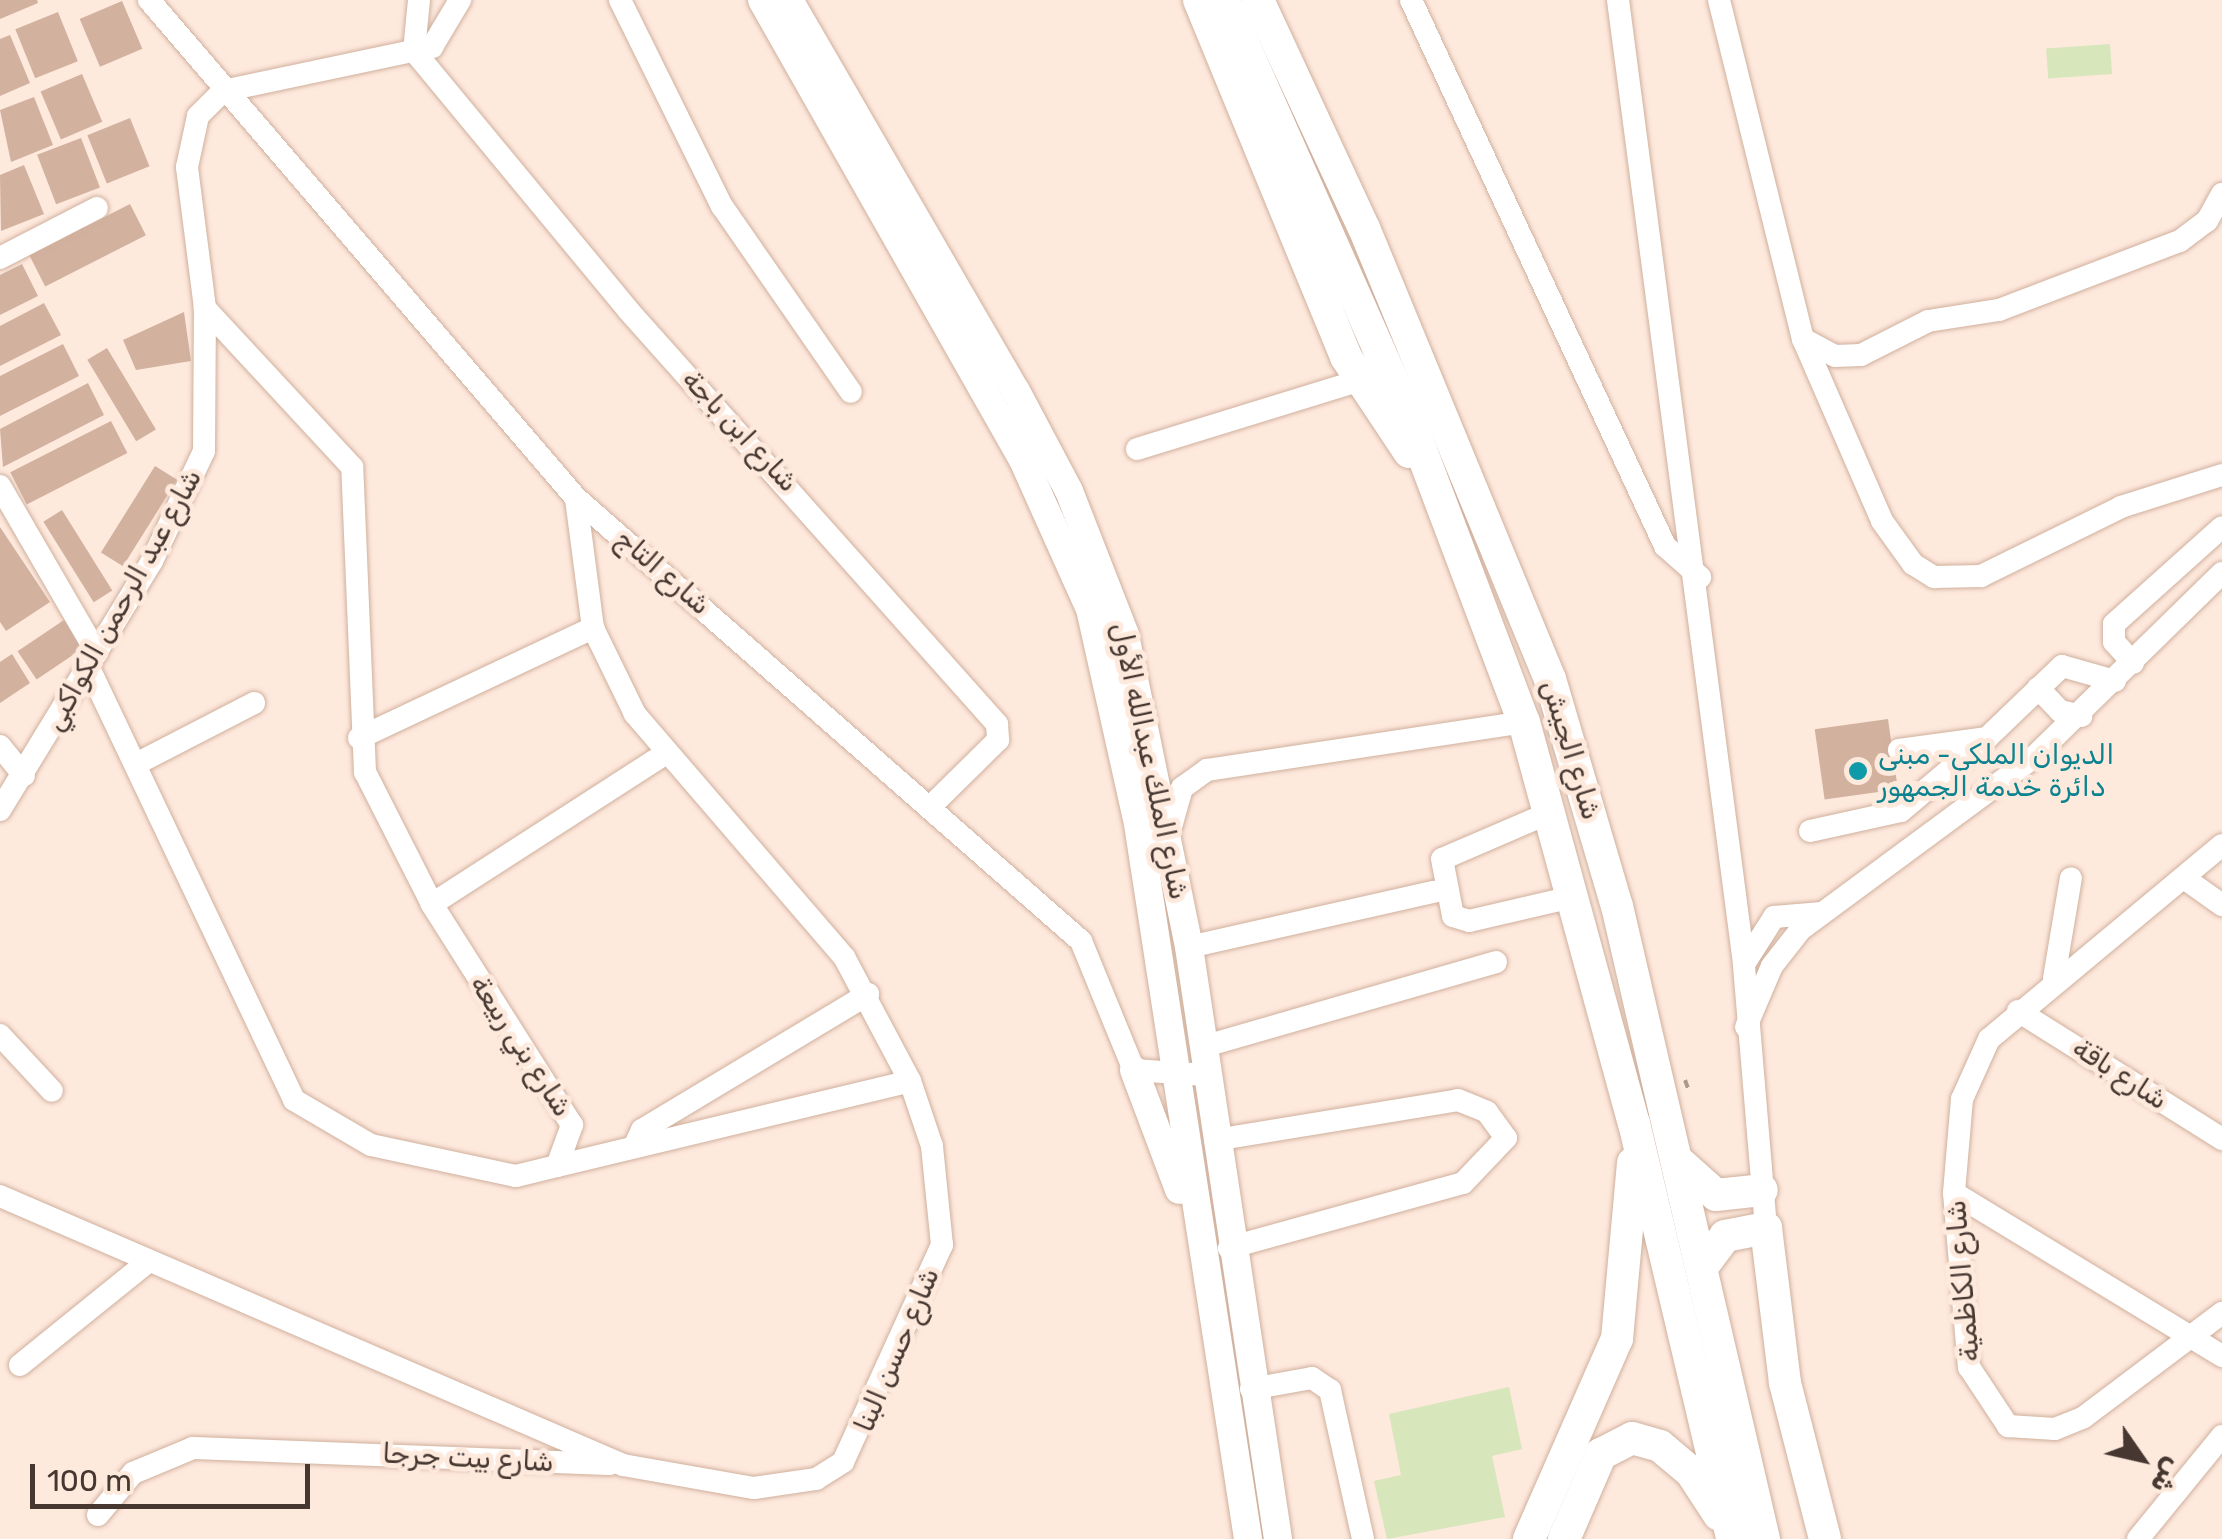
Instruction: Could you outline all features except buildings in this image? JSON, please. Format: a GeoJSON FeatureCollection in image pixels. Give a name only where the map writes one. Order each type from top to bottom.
{"type":"FeatureCollection","features":[{"type":"Feature","properties":{"kind":"highway"},"geometry":{"type":"LineString","coordinates":[[1199,0],[1358,381],[1440,496]]}},
{"type":"Feature","properties":{"kind":"highway","name":"شارع الجيش"},"geometry":{"type":"LineString","coordinates":[[1224,0],[1440,496],[1524,722],[1750,1534]]}},
{"type":"Feature","properties":{"kind":"highway","name":"شارع الجيش"},"geometry":{"type":"LineString","coordinates":[[1258,0],[1512,572],[1586,797],[1678,1159],[1702,1267],[1750,1534]]}},
{"type":"Feature","properties":{"kind":"highway"},"geometry":{"type":"LineString","coordinates":[[1529,1539],[1617,1339],[1634,1123]]}},
{"type":"Feature","properties":{"kind":"highway"},"geometry":{"type":"LineString","coordinates":[[1678,1159],[1708,1192],[1762,1190]]}},
{"type":"Feature","properties":{"kind":"highway"},"geometry":{"type":"LineString","coordinates":[[1702,1267],[1725,1236],[1766,1228],[1807,1489],[1825,1539]]}},
{"type":"Feature","properties":{"kind":"highway"},"geometry":{"type":"LineString","coordinates":[[1564,1539],[1601,1454],[1632,1438],[1660,1446],[1691,1472],[1750,1534]]}},
{"type":"Feature","properties":{"kind":"main road","name":"شارع الملك عبدالله الأول"},"geometry":{"type":"LineString","coordinates":[[762,0],[1022,460],[1090,609],[1138,824],[1193,1227],[1248,1539]]}},
{"type":"Feature","properties":{"kind":"main road","name":"شارع الملك عبدالله الأول"},"geometry":{"type":"LineString","coordinates":[[789,0],[1070,491],[1125,635],[1169,834],[1189,947],[1250,1389],[1278,1539]]}},
{"type":"Feature","properties":{"kind":"main road"},"geometry":{"type":"LineString","coordinates":[[1134,1070],[1193,1227]]}},
{"type":"Feature","properties":{"kind":"street","name":"شارع التاج"},"geometry":{"type":"LineString","coordinates":[[149,0],[223,91],[576,498],[1081,941],[1134,1070]]}},
{"type":"Feature","properties":{"kind":"street"},"geometry":{"type":"LineString","coordinates":[[414,51],[419,0]]}},
{"type":"Feature","properties":{"kind":"street"},"geometry":{"type":"LineString","coordinates":[[223,91],[414,51],[438,42],[460,0]]}},
{"type":"Feature","properties":{"kind":"street"},"geometry":{"type":"LineString","coordinates":[[620,0],[722,206],[851,392]]}},
{"type":"Feature","properties":{"kind":"street"},"geometry":{"type":"LineString","coordinates":[[1412,0],[1665,546],[1700,577]]}},
{"type":"Feature","properties":{"kind":"street"},"geometry":{"type":"LineString","coordinates":[[1618,0],[1700,577],[1744,964],[1746,1028],[1766,1228]]}},
{"type":"Feature","properties":{"kind":"street"},"geometry":{"type":"LineString","coordinates":[[1719,0],[1803,339],[1896,546],[1934,577],[1981,576],[2121,507],[2222,474]]}},
{"type":"Feature","properties":{"kind":"street","name":"شارع ابن باجة"},"geometry":{"type":"LineString","coordinates":[[414,51],[628,310],[997,724],[998,740],[931,806]]}},
{"type":"Feature","properties":{"kind":"street","name":"شارع عبد الرحمن الكواكبي"},"geometry":{"type":"LineString","coordinates":[[0,810],[93,661],[204,450],[206,308],[187,167],[198,116],[223,91]]}},
{"type":"Feature","properties":{"kind":"street"},"geometry":{"type":"LineString","coordinates":[[1803,339],[1835,356],[1862,355],[1928,321],[1999,310],[2180,240],[2208,221],[2222,194]]}},
{"type":"Feature","properties":{"kind":"street"},"geometry":{"type":"LineString","coordinates":[[0,258],[97,208]]}},
{"type":"Feature","properties":{"kind":"street","name":"شارع بني ربيعة"},"geometry":{"type":"LineString","coordinates":[[206,308],[352,468],[359,738],[365,772],[432,904],[572,1125],[557,1166]]}},
{"type":"Feature","properties":{"kind":"street"},"geometry":{"type":"LineString","coordinates":[[1137,450],[1358,381]]}},
{"type":"Feature","properties":{"kind":"street"},"geometry":{"type":"LineString","coordinates":[[0,486],[93,661],[136,764],[294,1100],[371,1145],[516,1176],[910,1081]]}},
{"type":"Feature","properties":{"kind":"street","name":"شارع حسن البنا"},"geometry":{"type":"LineString","coordinates":[[0,1196],[144,1265],[623,1465],[719,1487],[775,1487],[816,1479],[854,1448],[942,1245],[944,1206],[910,1081],[868,994],[802,900],[665,754],[634,714],[593,628],[576,498]]}},
{"type":"Feature","properties":{"kind":"street"},"geometry":{"type":"LineString","coordinates":[[2133,663],[2114,642],[2114,624],[2222,528]]}},
{"type":"Feature","properties":{"kind":"street"},"geometry":{"type":"LineString","coordinates":[[1746,1028],[1772,966],[1822,914],[2081,716],[2222,573]]}},
{"type":"Feature","properties":{"kind":"street"},"geometry":{"type":"LineString","coordinates":[[359,738],[593,628]]}},
{"type":"Feature","properties":{"kind":"street"},"geometry":{"type":"LineString","coordinates":[[1810,831],[1901,811],[1987,738],[2062,666],[2115,681]]}},
{"type":"Feature","properties":{"kind":"street"},"geometry":{"type":"LineString","coordinates":[[2038,688],[2060,711],[2081,716]]}},
{"type":"Feature","properties":{"kind":"street"},"geometry":{"type":"LineString","coordinates":[[136,764],[254,703]]}},
{"type":"Feature","properties":{"kind":"street"},"geometry":{"type":"LineString","coordinates":[[1169,834],[1182,788],[1207,770],[1524,722]]}},
{"type":"Feature","properties":{"kind":"street"},"geometry":{"type":"LineString","coordinates":[[1899,750],[1987,738]]}},
{"type":"Feature","properties":{"kind":"street"},"geometry":{"type":"LineString","coordinates":[[0,746],[24,776]]}},
{"type":"Feature","properties":{"kind":"street"},"geometry":{"type":"LineString","coordinates":[[432,904],[665,754]]}},
{"type":"Feature","properties":{"kind":"street"},"geometry":{"type":"LineString","coordinates":[[1549,812],[1442,858],[1452,916],[1469,921],[1572,897]]}},
{"type":"Feature","properties":{"kind":"street","name":"شارع الكاظمية"},"geometry":{"type":"LineString","coordinates":[[2222,845],[2054,978],[2018,1011],[1972,1068],[1954,1193],[1969,1367],[2008,1426],[2055,1429],[2084,1417],[2222,1313]]}},
{"type":"Feature","properties":{"kind":"street"},"geometry":{"type":"LineString","coordinates":[[2054,978],[2070,878]]}},
{"type":"Feature","properties":{"kind":"street"},"geometry":{"type":"LineString","coordinates":[[2184,878],[2222,905]]}},
{"type":"Feature","properties":{"kind":"street"},"geometry":{"type":"LineString","coordinates":[[1189,947],[1434,892]]}},
{"type":"Feature","properties":{"kind":"street"},"geometry":{"type":"LineString","coordinates":[[1744,964],[1774,917],[1822,914]]}},
{"type":"Feature","properties":{"kind":"street"},"geometry":{"type":"LineString","coordinates":[[1202,1047],[1496,962]]}},
{"type":"Feature","properties":{"kind":"street"},"geometry":{"type":"LineString","coordinates":[[634,1147],[642,1130],[868,994]]}},
{"type":"Feature","properties":{"kind":"street","name":"شارع باقة"},"geometry":{"type":"LineString","coordinates":[[2018,1011],[2222,1139]]}},
{"type":"Feature","properties":{"kind":"street"},"geometry":{"type":"LineString","coordinates":[[0,1035],[52,1091]]}},
{"type":"Feature","properties":{"kind":"street"},"geometry":{"type":"LineString","coordinates":[[1134,1070],[1206,1075]]}},
{"type":"Feature","properties":{"kind":"street"},"geometry":{"type":"LineString","coordinates":[[1214,1140],[1458,1100],[1487,1112],[1506,1138],[1464,1183],[1229,1248]]}},
{"type":"Feature","properties":{"kind":"street"},"geometry":{"type":"LineString","coordinates":[[1954,1193],[2194,1333],[2222,1356]]}},
{"type":"Feature","properties":{"kind":"street"},"geometry":{"type":"LineString","coordinates":[[20,1365],[144,1265]]}},
{"type":"Feature","properties":{"kind":"street"},"geometry":{"type":"LineString","coordinates":[[1250,1389],[1312,1378],[1330,1390],[1363,1539]]}},
{"type":"Feature","properties":{"kind":"street"},"geometry":{"type":"LineString","coordinates":[[2138,1539],[2222,1436]]}},
{"type":"Feature","properties":{"kind":"street","name":"شارع بيت جرجا"},"geometry":{"type":"LineString","coordinates":[[98,1515],[133,1473],[193,1448],[623,1465]]}},
{"type":"Feature","properties":{"kind":"path"},"geometry":{"type":"LineString","coordinates":[[1682,1071],[1690,1094]]}},
{"type":"Feature","properties":{"kind":"green space"},"geometry":{"type":"Polygon","coordinates":[[[2110,44],[2112,74],[2048,78],[2046,48],[2110,44]]]}},
{"type":"Feature","properties":{"kind":"green space"},"geometry":{"type":"Polygon","coordinates":[[[1509,1387],[1522,1449],[1492,1456],[1505,1517],[1387,1539],[1374,1481],[1401,1475],[1389,1414],[1509,1387]]]}},
{"type":"Feature","properties":{"kind":"place","name":"الديوان الملكي- مبنى دائرة خدمة الجمهور"},"geometry":{"type":"Point","coordinates":[1858,771]}}]}
